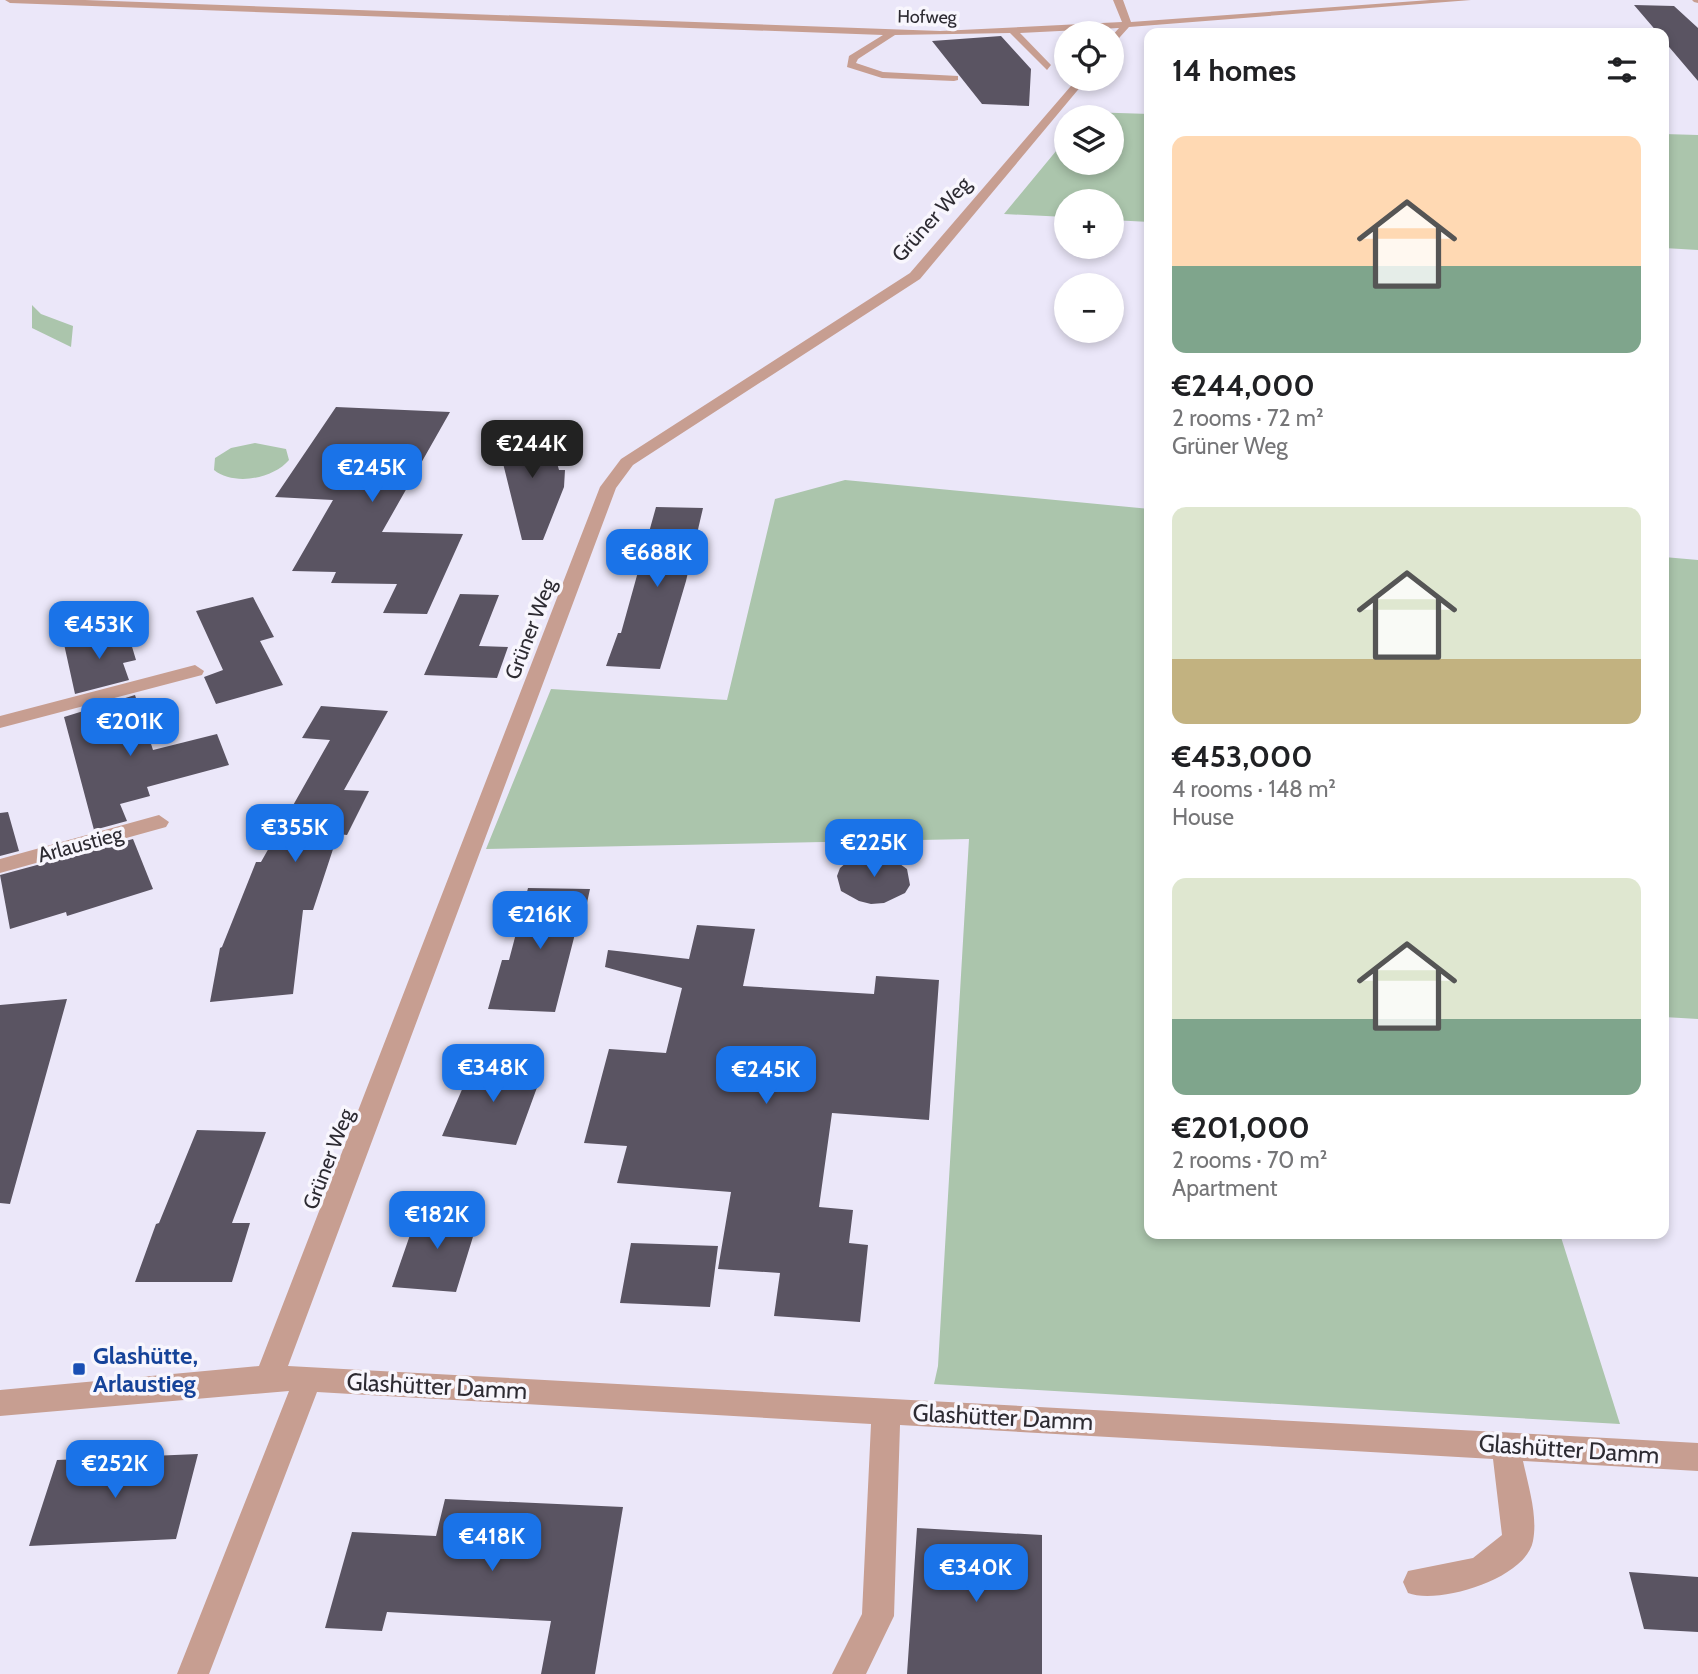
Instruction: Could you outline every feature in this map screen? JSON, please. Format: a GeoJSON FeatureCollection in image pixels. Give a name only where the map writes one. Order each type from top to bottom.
{"type":"FeatureCollection","features":[{"type":"Feature","properties":{"kind":"street","name":"Hofweg"},"geometry":{"type":"LineString","coordinates":[[10,0],[892,33],[1014,32],[1466,0]]}},
{"type":"Feature","properties":{"kind":"street"},"geometry":{"type":"LineString","coordinates":[[1118,0],[1127,24],[1124,28]]}},
{"type":"Feature","properties":{"kind":"street"},"geometry":{"type":"LineString","coordinates":[[1311,0],[1331,11]]}},
{"type":"Feature","properties":{"kind":"street"},"geometry":{"type":"LineString","coordinates":[[1014,32],[1047,67]]}},
{"type":"Feature","properties":{"kind":"street"},"geometry":{"type":"LineString","coordinates":[[892,33],[853,58],[851,65],[882,75],[954,78]]}},
{"type":"Feature","properties":{"kind":"street","name":"Grüner Weg"},"geometry":{"type":"LineString","coordinates":[[269,1378],[608,487],[627,462],[915,276],[1072,91]]}},
{"type":"Feature","properties":{"kind":"street"},"geometry":{"type":"LineString","coordinates":[[0,722],[195,671]]}},
{"type":"Feature","properties":{"kind":"street","name":"Arlaustieg"},"geometry":{"type":"LineString","coordinates":[[0,866],[159,822]]}},
{"type":"Feature","properties":{"kind":"street","name":"Glashütter Damm"},"geometry":{"type":"LineString","coordinates":[[0,1403],[269,1378],[308,1379],[1698,1457]]}},
{"type":"Feature","properties":{"kind":"street"},"geometry":{"type":"LineString","coordinates":[[193,1674],[308,1379]]}},
{"type":"Feature","properties":{"kind":"street"},"geometry":{"type":"LineString","coordinates":[[848,1674],[878,1616],[886,1411]]}},
{"type":"Feature","properties":{"kind":"street"},"geometry":{"type":"LineString","coordinates":[[1419,1581],[1469,1576],[1501,1561],[1518,1541],[1517,1512],[1506,1445]]}},
{"type":"Feature","properties":{"kind":"green space"},"geometry":{"type":"Polygon","coordinates":[[[1124,113],[1144,114],[1144,222],[1124,221],[1124,189],[1054,189],[1054,216],[1004,214],[1054,154],[1054,175],[1124,175],[1124,113]]]}},
{"type":"Feature","properties":{"kind":"green space"},"geometry":{"type":"Polygon","coordinates":[[[1669,134],[1698,135],[1698,250],[1669,248],[1669,134]]]}},
{"type":"Feature","properties":{"kind":"green space"},"geometry":{"type":"Polygon","coordinates":[[[32,305],[41,314],[73,326],[71,347],[32,328],[32,305]]]}},
{"type":"Feature","properties":{"kind":"green space"},"geometry":{"type":"Polygon","coordinates":[[[255,443],[286,449],[289,460],[273,472],[253,478],[232,478],[214,470],[215,458],[231,448],[255,443]]]}},
{"type":"Feature","properties":{"kind":"green space"},"geometry":{"type":"Polygon","coordinates":[[[845,480],[1144,508],[1144,1239],[1562,1239],[1620,1424],[934,1384],[938,1366],[969,839],[486,849],[551,689],[727,700],[775,499],[845,480]]]}},
{"type":"Feature","properties":{"kind":"green space"},"geometry":{"type":"Polygon","coordinates":[[[1669,557],[1698,560],[1698,1019],[1669,1017],[1669,557]]]}},
{"type":"Feature","properties":{"kind":"building"},"geometry":{"type":"Polygon","coordinates":[[[1634,5],[1674,6],[1698,28],[1698,81],[1669,47],[1669,28],[1654,28],[1634,5]]]}},
{"type":"Feature","properties":{"kind":"building"},"geometry":{"type":"Polygon","coordinates":[[[1001,36],[1031,69],[1029,106],[982,104],[932,41],[1001,36]]]}},
{"type":"Feature","properties":{"kind":"building"},"geometry":{"type":"Polygon","coordinates":[[[336,407],[450,412],[382,532],[463,534],[427,614],[383,613],[397,584],[331,583],[336,572],[292,571],[333,500],[275,497],[336,407]]]}},
{"type":"Feature","properties":{"kind":"building"},"geometry":{"type":"Polygon","coordinates":[[[547,429],[559,470],[565,470],[564,487],[543,540],[522,540],[496,435],[547,429]]]}},
{"type":"Feature","properties":{"kind":"building"},"geometry":{"type":"Polygon","coordinates":[[[656,507],[703,508],[686,581],[660,669],[606,666],[618,633],[621,633],[656,507]]]}},
{"type":"Feature","properties":{"kind":"building"},"geometry":{"type":"Polygon","coordinates":[[[460,594],[499,595],[479,646],[508,647],[497,678],[424,675],[460,594]]]}},
{"type":"Feature","properties":{"kind":"building"},"geometry":{"type":"Polygon","coordinates":[[[253,597],[274,637],[260,641],[283,685],[216,704],[204,677],[223,670],[196,611],[253,597]]]}},
{"type":"Feature","properties":{"kind":"building"},"geometry":{"type":"Polygon","coordinates":[[[127,630],[136,660],[123,663],[129,680],[75,694],[64,644],[127,630]]]}},
{"type":"Feature","properties":{"kind":"building"},"geometry":{"type":"Polygon","coordinates":[[[135,695],[153,750],[217,734],[229,765],[147,787],[150,796],[120,804],[127,821],[94,830],[64,717],[135,695]]]}},
{"type":"Feature","properties":{"kind":"building"},"geometry":{"type":"Polygon","coordinates":[[[321,706],[388,711],[344,790],[369,791],[347,835],[338,834],[313,910],[303,910],[293,994],[210,1002],[220,948],[256,862],[261,862],[330,740],[302,738],[321,706]]]}},
{"type":"Feature","properties":{"kind":"building"},"geometry":{"type":"Polygon","coordinates":[[[8,812],[19,851],[0,856],[0,813],[8,812]]]}},
{"type":"Feature","properties":{"kind":"building"},"geometry":{"type":"Polygon","coordinates":[[[133,839],[153,889],[67,916],[66,912],[10,929],[0,875],[133,839]]]}},
{"type":"Feature","properties":{"kind":"building"},"geometry":{"type":"Polygon","coordinates":[[[867,855],[890,857],[907,869],[910,885],[905,893],[884,903],[871,904],[841,891],[837,876],[840,868],[847,862],[867,855]]]}},
{"type":"Feature","properties":{"kind":"building"},"geometry":{"type":"Polygon","coordinates":[[[528,888],[590,889],[582,926],[577,926],[555,1012],[488,1009],[502,960],[509,960],[528,888]]]}},
{"type":"Feature","properties":{"kind":"building"},"geometry":{"type":"Polygon","coordinates":[[[697,925],[755,929],[743,986],[874,994],[876,976],[939,980],[929,1120],[832,1113],[819,1207],[853,1210],[849,1243],[868,1245],[860,1322],[774,1316],[780,1273],[718,1269],[731,1192],[617,1183],[627,1146],[584,1143],[609,1049],[666,1053],[682,988],[605,967],[608,950],[689,959],[697,925]]]}},
{"type":"Feature","properties":{"kind":"building"},"geometry":{"type":"Polygon","coordinates":[[[67,999],[10,1204],[0,1203],[0,1005],[67,999]]]}},
{"type":"Feature","properties":{"kind":"building"},"geometry":{"type":"Polygon","coordinates":[[[473,1064],[543,1071],[516,1145],[442,1136],[473,1064]]]}},
{"type":"Feature","properties":{"kind":"building"},"geometry":{"type":"Polygon","coordinates":[[[197,1130],[266,1132],[232,1223],[250,1223],[232,1282],[135,1282],[156,1224],[159,1223],[197,1130]]]}},
{"type":"Feature","properties":{"kind":"building"},"geometry":{"type":"Polygon","coordinates":[[[419,1209],[480,1214],[456,1292],[392,1287],[419,1209]]]}},
{"type":"Feature","properties":{"kind":"building"},"geometry":{"type":"Polygon","coordinates":[[[631,1243],[718,1246],[710,1307],[620,1303],[631,1243]]]}},
{"type":"Feature","properties":{"kind":"building"},"geometry":{"type":"Polygon","coordinates":[[[198,1454],[176,1539],[29,1546],[57,1460],[198,1454]]]}},
{"type":"Feature","properties":{"kind":"building"},"geometry":{"type":"Polygon","coordinates":[[[445,1499],[623,1507],[595,1674],[541,1674],[551,1621],[387,1612],[382,1631],[325,1628],[352,1532],[436,1536],[445,1499]]]}},
{"type":"Feature","properties":{"kind":"building"},"geometry":{"type":"Polygon","coordinates":[[[917,1528],[1042,1535],[1042,1674],[907,1674],[917,1528]]]}},
{"type":"Feature","properties":{"kind":"building"},"geometry":{"type":"Polygon","coordinates":[[[1629,1572],[1698,1577],[1698,1632],[1644,1629],[1629,1572]]]}},
{"type":"Feature","properties":{"kind":"place","name":"Glashütte, Arlaustieg"},"geometry":{"type":"Point","coordinates":[79,1369]}}]}
